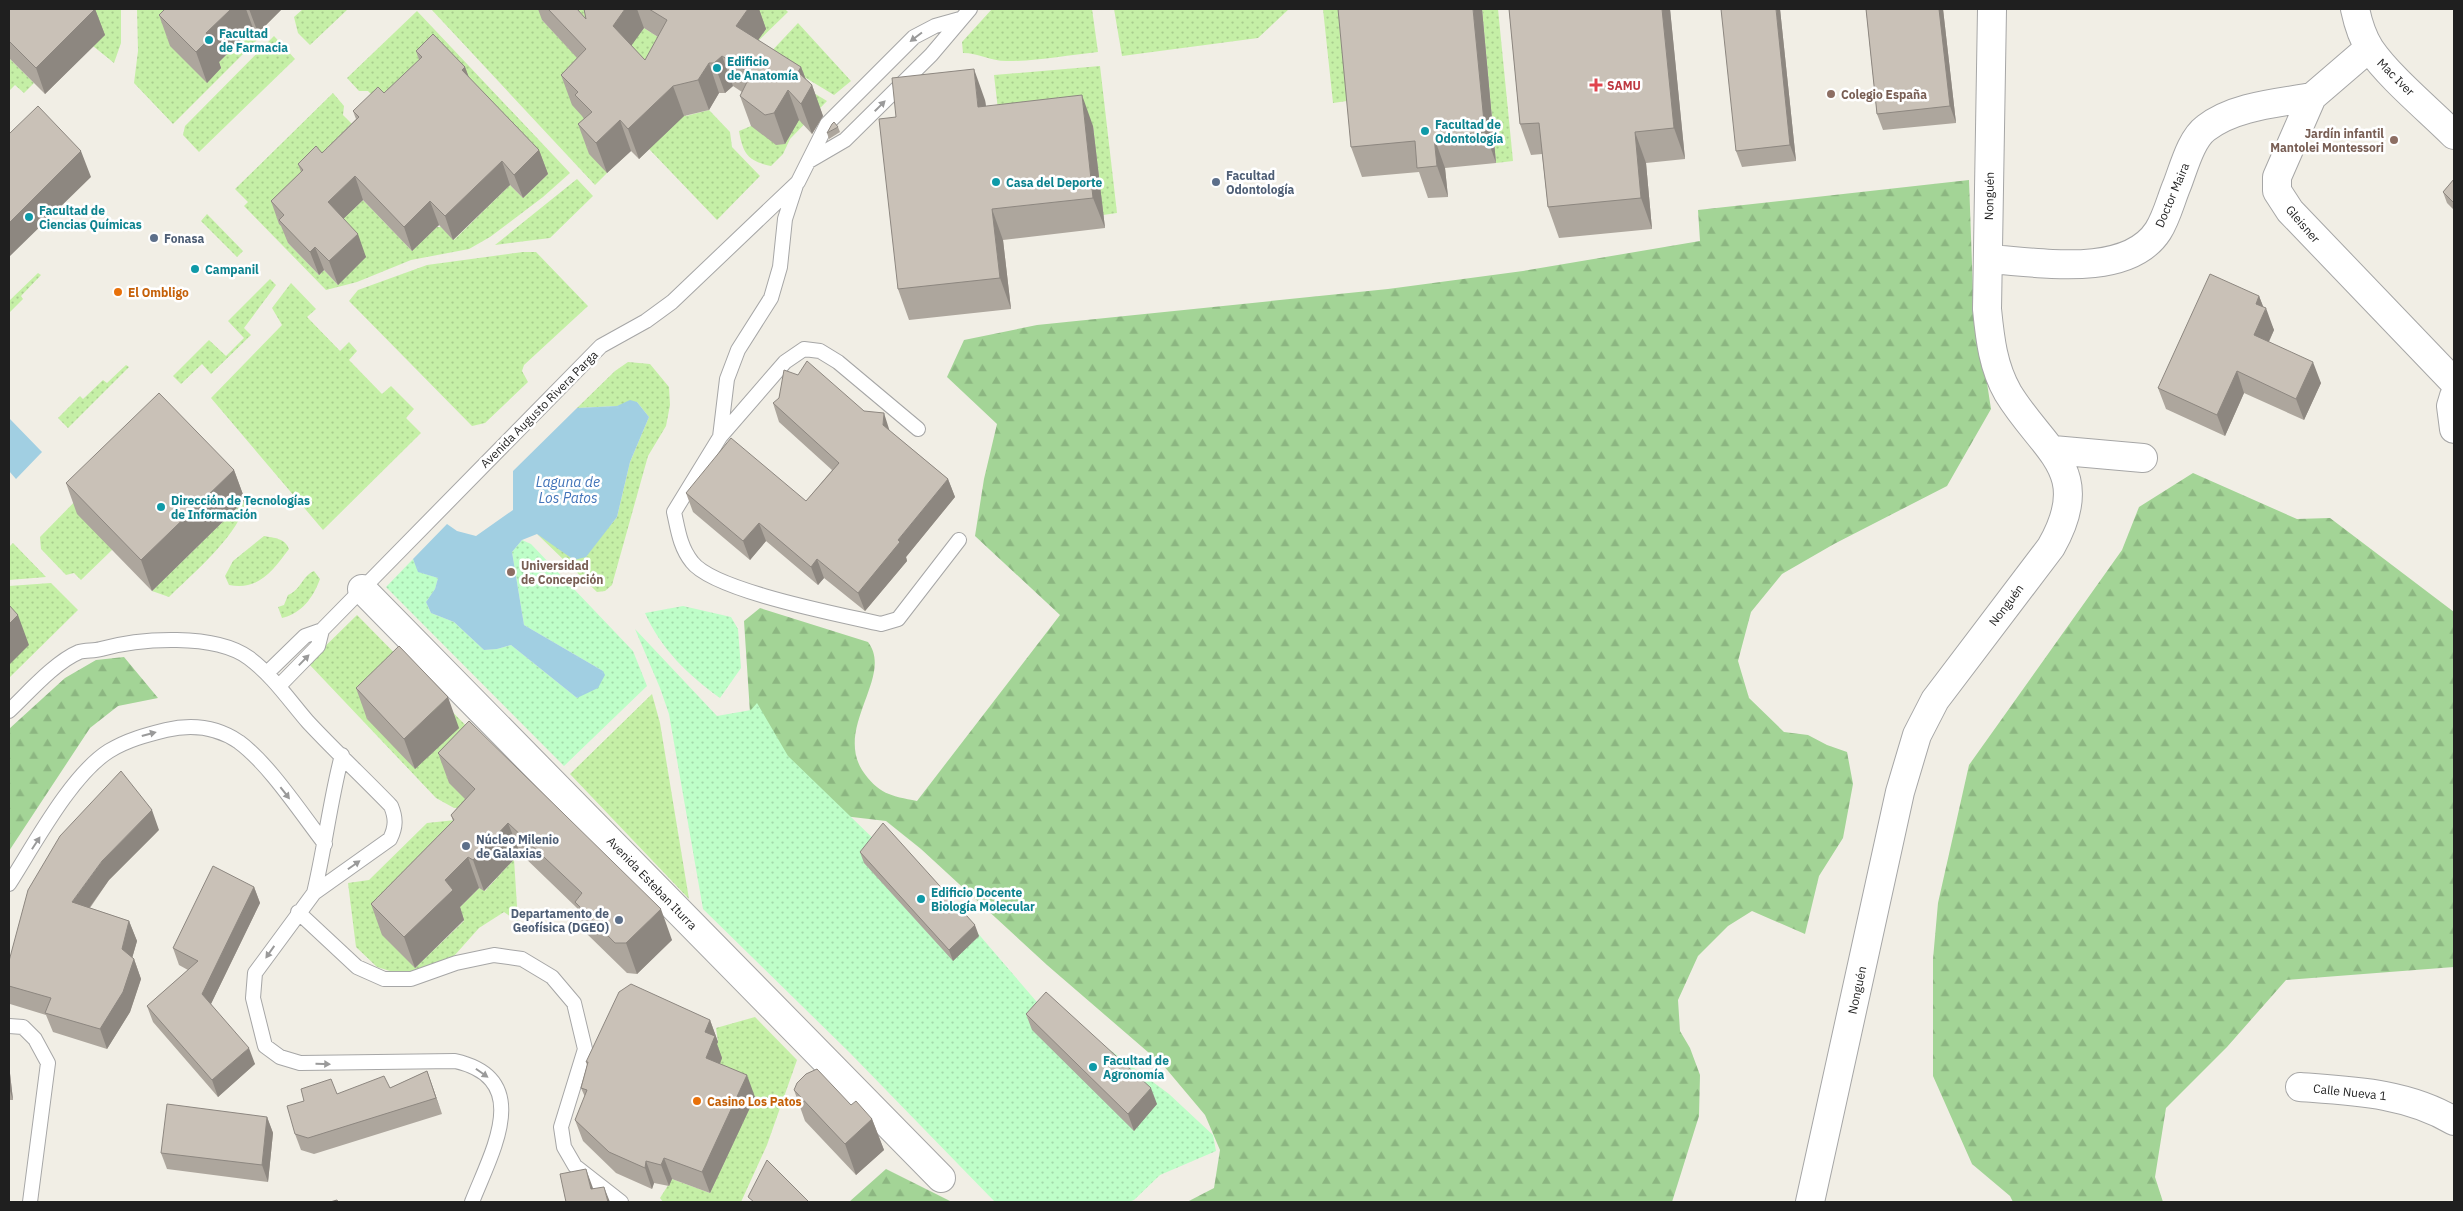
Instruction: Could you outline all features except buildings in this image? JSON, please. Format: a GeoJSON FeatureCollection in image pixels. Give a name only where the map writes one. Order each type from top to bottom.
{"type":"FeatureCollection","features":[{"type":"Feature","properties":{"kind":"street","name":"Nonguén"},"geometry":{"type":"LineString","coordinates":[[1810,1202],[1900,792],[1917,735],[1951,676],[2060,532],[2068,495],[2068,481],[2053,450],[2020,412],[1997,370],[1991,345],[1987,309],[1992,9]]}},
{"type":"Feature","properties":{"kind":"street","name":"Mac Iver"},"geometry":{"type":"LineString","coordinates":[[2356,9],[2360,30],[2369,48],[2381,63],[2454,135]]}},
{"type":"Feature","properties":{"kind":"street","name":"Gleisner"},"geometry":{"type":"LineString","coordinates":[[2369,48],[2312,97],[2277,177],[2277,191],[2300,222],[2454,382]]}},
{"type":"Feature","properties":{"kind":"street","name":"Doctor Maira"},"geometry":{"type":"LineString","coordinates":[[1989,260],[2081,265],[2111,260],[2130,253],[2145,244],[2158,232],[2184,167],[2196,141],[2205,129],[2218,120],[2241,112],[2312,97]]}},
{"type":"Feature","properties":{"kind":"street"},"geometry":{"type":"LineString","coordinates":[[2454,396],[2451,406],[2454,429]]}},
{"type":"Feature","properties":{"kind":"street"},"geometry":{"type":"LineString","coordinates":[[2053,450],[2143,458]]}},
{"type":"Feature","properties":{"kind":"street","name":"Avenida Esteban Iturra"},"geometry":{"type":"LineString","coordinates":[[362,589],[941,1178]]}},
{"type":"Feature","properties":{"kind":"street","name":"Calle Nueva 1"},"geometry":{"type":"LineString","coordinates":[[2300,1087],[2370,1092],[2401,1098],[2441,1113],[2454,1121]]}},
{"type":"Feature","properties":{"kind":"lane","name":"Avenida Augusto Rivera Parga"},"geometry":{"type":"LineString","coordinates":[[809,161],[845,140],[931,55],[970,9]]}},
{"type":"Feature","properties":{"kind":"lane","name":"Avenida Augusto Rivera Parga"},"geometry":{"type":"LineString","coordinates":[[267,673],[305,636],[322,630],[600,346],[646,322],[672,302],[798,182],[827,124],[892,58],[922,32],[960,19]]}},
{"type":"Feature","properties":{"kind":"lane"},"geometry":{"type":"LineString","coordinates":[[720,437],[727,378],[738,350],[771,298],[780,267],[785,219],[798,182]]}},
{"type":"Feature","properties":{"kind":"lane"},"geometry":{"type":"LineString","coordinates":[[918,429],[838,362],[820,351],[804,349],[784,362],[720,437],[674,512],[680,542],[693,563],[713,578],[740,589],[881,624],[898,619],[959,540]]}},
{"type":"Feature","properties":{"kind":"lane","name":"Avenida Augusto Rivera Parga"},"geometry":{"type":"LineString","coordinates":[[279,686],[318,646],[322,630]]}},
{"type":"Feature","properties":{"kind":"lane"},"geometry":{"type":"LineString","coordinates":[[9,710],[56,668],[79,652],[111,645],[150,640],[200,641],[247,656],[267,673],[308,722],[391,806],[395,826],[390,839],[314,893],[298,912],[255,973],[253,998],[265,1046],[280,1057],[300,1063],[455,1061],[468,1064],[488,1076],[494,1083],[502,1102],[500,1129],[472,1202]]}},
{"type":"Feature","properties":{"kind":"lane"},"geometry":{"type":"LineString","coordinates":[[9,884],[68,794],[97,760],[122,744],[174,728],[194,727],[214,730],[240,743],[263,764],[325,844]]}},
{"type":"Feature","properties":{"kind":"lane"},"geometry":{"type":"LineString","coordinates":[[314,893],[325,844],[333,789],[342,755]]}},
{"type":"Feature","properties":{"kind":"lane"},"geometry":{"type":"LineString","coordinates":[[298,912],[357,967],[384,979],[411,979],[456,963],[494,956],[522,959],[552,977],[574,1003],[585,1049],[562,1127],[564,1147],[576,1166],[621,1202]]}},
{"type":"Feature","properties":{"kind":"lane"},"geometry":{"type":"LineString","coordinates":[[9,1026],[23,1027],[35,1039],[48,1063],[30,1202]]}},
{"type":"Feature","properties":{"kind":"green space"},"geometry":{"type":"Polygon","coordinates":[[[79,9],[121,9],[121,43],[114,63],[93,46],[79,9]]]}},
{"type":"Feature","properties":{"kind":"green space"},"geometry":{"type":"Polygon","coordinates":[[[137,9],[207,9],[217,64],[253,28],[259,38],[173,124],[134,83],[138,51],[137,9]]]}},
{"type":"Feature","properties":{"kind":"green space"},"geometry":{"type":"Polygon","coordinates":[[[303,9],[348,9],[310,45],[298,33],[294,17],[303,9]]]}},
{"type":"Feature","properties":{"kind":"green space"},"geometry":{"type":"Polygon","coordinates":[[[431,9],[554,9],[542,20],[621,104],[607,173],[595,185],[431,9]]]}},
{"type":"Feature","properties":{"kind":"green space"},"geometry":{"type":"Polygon","coordinates":[[[559,9],[595,9],[632,43],[644,28],[678,50],[686,116],[709,110],[730,132],[732,147],[760,176],[717,220],[649,149],[559,9]]]}},
{"type":"Feature","properties":{"kind":"green space"},"geometry":{"type":"Polygon","coordinates":[[[744,9],[785,9],[788,12],[754,45],[744,9]]]}},
{"type":"Feature","properties":{"kind":"green space"},"geometry":{"type":"Polygon","coordinates":[[[992,9],[1092,9],[1098,52],[1020,61],[997,60],[963,53],[962,42],[992,9]]]}},
{"type":"Feature","properties":{"kind":"green space"},"geometry":{"type":"Polygon","coordinates":[[[1114,9],[1289,9],[1258,38],[1122,56],[1114,9]]]}},
{"type":"Feature","properties":{"kind":"green space"},"geometry":{"type":"Polygon","coordinates":[[[1323,9],[1346,9],[1354,100],[1333,103],[1323,9]]]}},
{"type":"Feature","properties":{"kind":"green space"},"geometry":{"type":"Polygon","coordinates":[[[1482,9],[1498,9],[1513,161],[1496,163],[1482,9]]]}},
{"type":"Feature","properties":{"kind":"green space"},"geometry":{"type":"Polygon","coordinates":[[[417,11],[570,173],[543,197],[490,237],[469,249],[411,260],[357,282],[326,290],[244,206],[248,202],[235,189],[333,93],[344,106],[343,115],[368,140],[288,243],[319,275],[324,270],[338,285],[336,226],[363,200],[412,251],[437,227],[441,227],[454,240],[510,185],[523,198],[548,174],[393,117],[368,91],[359,91],[347,78],[417,11]]]}},
{"type":"Feature","properties":{"kind":"green space"},"geometry":{"type":"Polygon","coordinates":[[[798,23],[851,81],[834,95],[768,55],[798,23]]]}},
{"type":"Feature","properties":{"kind":"green space"},"geometry":{"type":"Polygon","coordinates":[[[274,36],[295,59],[199,152],[183,135],[185,126],[274,36]]]}},
{"type":"Feature","properties":{"kind":"green space"},"geometry":{"type":"Polygon","coordinates":[[[746,52],[827,101],[790,139],[783,154],[771,166],[752,159],[742,145],[739,131],[751,126],[746,52]]]}},
{"type":"Feature","properties":{"kind":"green space"},"geometry":{"type":"Polygon","coordinates":[[[9,58],[34,83],[24,93],[15,85],[9,91],[9,58]]]}},
{"type":"Feature","properties":{"kind":"green space"},"geometry":{"type":"Polygon","coordinates":[[[1100,66],[1117,213],[1103,215],[1093,126],[1001,136],[994,75],[1100,66]]]}},
{"type":"Feature","properties":{"kind":"green space"},"geometry":{"type":"Polygon","coordinates":[[[577,179],[593,196],[550,238],[495,245],[577,179]]]}},
{"type":"Feature","properties":{"kind":"green space"},"geometry":{"type":"Polygon","coordinates":[[[1969,180],[1973,292],[1991,409],[1947,486],[1834,544],[1782,574],[1751,612],[1738,661],[1749,698],[1784,732],[1808,735],[1827,745],[1847,752],[1853,784],[1843,838],[1819,876],[1805,934],[1752,911],[1728,926],[1698,956],[1678,1000],[1680,1031],[1690,1048],[1700,1075],[1699,1116],[1672,1202],[1187,1202],[1214,1188],[1220,1150],[1205,1115],[1163,1065],[1047,965],[921,849],[886,821],[835,815],[752,743],[744,621],[760,608],[868,642],[874,655],[874,670],[855,736],[856,753],[862,770],[880,789],[892,795],[917,801],[1060,615],[975,536],[984,479],[997,424],[947,377],[964,340],[1037,325],[1388,289],[1523,271],[1700,241],[1698,210],[1969,180]]]}},
{"type":"Feature","properties":{"kind":"green space"},"geometry":{"type":"Polygon","coordinates":[[[207,214],[243,251],[237,257],[201,221],[207,214]]]}},
{"type":"Feature","properties":{"kind":"green space"},"geometry":{"type":"Polygon","coordinates":[[[523,252],[536,252],[588,306],[524,365],[522,371],[528,382],[485,423],[472,426],[349,301],[358,290],[427,265],[523,252]]]}},
{"type":"Feature","properties":{"kind":"green space"},"geometry":{"type":"Polygon","coordinates":[[[38,273],[41,275],[21,296],[23,299],[9,313],[9,301],[38,273]]]}},
{"type":"Feature","properties":{"kind":"green space"},"geometry":{"type":"Polygon","coordinates":[[[270,279],[276,285],[244,328],[251,335],[211,374],[202,364],[181,384],[173,376],[209,340],[226,356],[244,338],[228,321],[270,279]]]}},
{"type":"Feature","properties":{"kind":"green space"},"geometry":{"type":"Polygon","coordinates":[[[291,283],[316,309],[307,317],[340,351],[349,342],[357,351],[349,360],[382,394],[391,386],[414,409],[406,418],[421,433],[323,530],[211,398],[282,325],[272,308],[291,283]]]}},
{"type":"Feature","properties":{"kind":"green space"},"geometry":{"type":"Polygon","coordinates":[[[628,362],[650,364],[669,387],[670,405],[666,426],[648,456],[612,585],[605,591],[597,592],[537,534],[551,542],[608,528],[617,517],[630,462],[649,417],[637,402],[617,406],[577,408],[615,371],[628,362]]]}},
{"type":"Feature","properties":{"kind":"green space"},"geometry":{"type":"Polygon","coordinates":[[[126,365],[129,367],[68,428],[58,418],[80,396],[83,399],[103,380],[107,383],[126,365]]]}},
{"type":"Feature","properties":{"kind":"green space"},"geometry":{"type":"Polygon","coordinates":[[[2193,473],[2297,519],[2330,518],[2454,612],[2454,967],[2286,980],[2227,1047],[2166,1108],[2155,1177],[2163,1202],[2013,1202],[2010,1196],[1972,1164],[1933,1076],[1933,959],[1938,903],[1969,765],[2122,550],[2139,507],[2193,473]]]}},
{"type":"Feature","properties":{"kind":"green space"},"geometry":{"type":"Polygon","coordinates":[[[92,484],[112,550],[81,580],[74,573],[66,575],[41,549],[40,537],[92,484]]]}},
{"type":"Feature","properties":{"kind":"green space"},"geometry":{"type":"Polygon","coordinates":[[[245,500],[236,525],[202,565],[169,597],[152,591],[245,500]]]}},
{"type":"Feature","properties":{"kind":"green space"},"geometry":{"type":"Polygon","coordinates":[[[264,536],[282,541],[289,549],[271,571],[257,582],[240,586],[229,585],[225,576],[233,561],[264,536]]]}},
{"type":"Feature","properties":{"kind":"green space"},"geometry":{"type":"Polygon","coordinates":[[[522,540],[531,544],[633,651],[647,686],[564,766],[386,587],[413,559],[419,572],[438,578],[435,589],[426,602],[431,613],[454,622],[484,650],[511,645],[577,698],[603,671],[524,625],[512,552],[522,540]]]}},
{"type":"Feature","properties":{"kind":"green space"},"geometry":{"type":"Polygon","coordinates":[[[13,543],[46,577],[9,580],[9,547],[13,543]]]}},
{"type":"Feature","properties":{"kind":"green space"},"geometry":{"type":"Polygon","coordinates":[[[314,571],[320,579],[306,604],[289,616],[282,618],[278,607],[284,605],[288,595],[296,590],[307,576],[314,571]]]}},
{"type":"Feature","properties":{"kind":"green space"},"geometry":{"type":"Polygon","coordinates":[[[51,583],[78,610],[9,678],[9,586],[51,583]]]}},
{"type":"Feature","properties":{"kind":"green space"},"geometry":{"type":"Polygon","coordinates":[[[683,606],[731,617],[738,629],[741,668],[720,698],[697,680],[667,650],[645,613],[683,606]]]}},
{"type":"Feature","properties":{"kind":"green space"},"geometry":{"type":"Polygon","coordinates":[[[357,615],[486,746],[473,807],[454,808],[436,798],[308,663],[357,615]]]}},
{"type":"Feature","properties":{"kind":"green space"},"geometry":{"type":"Polygon","coordinates":[[[635,629],[717,716],[751,710],[757,703],[788,756],[883,848],[945,895],[1036,1001],[1061,1023],[1110,1050],[1169,1094],[1213,1135],[1216,1151],[1160,1175],[1134,1200],[1128,1202],[995,1202],[850,1053],[703,909],[669,714],[635,629]]]}},
{"type":"Feature","properties":{"kind":"green space"},"geometry":{"type":"Polygon","coordinates":[[[124,657],[158,698],[118,706],[90,728],[9,851],[9,729],[65,678],[96,660],[124,657]]]}},
{"type":"Feature","properties":{"kind":"green space"},"geometry":{"type":"Polygon","coordinates":[[[652,694],[660,723],[689,899],[570,774],[652,694]]]}},
{"type":"Feature","properties":{"kind":"green space"},"geometry":{"type":"Polygon","coordinates":[[[465,819],[415,968],[464,921],[456,911],[479,888],[485,891],[514,859],[518,922],[504,912],[479,928],[446,965],[403,975],[377,967],[356,947],[348,883],[369,880],[427,823],[465,819]]]}},
{"type":"Feature","properties":{"kind":"green space"},"geometry":{"type":"Polygon","coordinates":[[[755,1017],[797,1060],[767,1145],[741,1202],[663,1202],[660,1198],[672,1179],[710,1193],[754,1097],[714,1079],[713,1053],[718,1042],[716,1028],[755,1017]]]}},
{"type":"Feature","properties":{"kind":"green space"},"geometry":{"type":"Polygon","coordinates":[[[886,1169],[952,1202],[849,1202],[886,1169]]]}},
{"type":"Feature","properties":{"kind":"water","name":"Laguna de Los Patos"},"geometry":{"type":"Polygon","coordinates":[[[630,400],[637,402],[649,417],[630,462],[617,517],[586,557],[574,560],[537,534],[522,540],[512,552],[524,625],[603,671],[605,675],[598,688],[577,698],[511,645],[484,650],[454,622],[431,613],[426,602],[435,589],[438,578],[418,572],[413,559],[447,524],[457,531],[476,536],[513,510],[513,471],[577,408],[617,406],[630,400]]]}},
{"type":"Feature","properties":{"kind":"water"},"geometry":{"type":"Polygon","coordinates":[[[9,418],[42,452],[16,479],[9,471],[9,418]]]}},
{"type":"Feature","properties":{"kind":"place","name":"Facultad de Farmacia"},"geometry":{"type":"Point","coordinates":[209,40]}},
{"type":"Feature","properties":{"kind":"place","name":"Edificio de Anatomía"},"geometry":{"type":"Point","coordinates":[717,68]}},
{"type":"Feature","properties":{"kind":"place","name":"SAMU"},"geometry":{"type":"Point","coordinates":[1596,85]}},
{"type":"Feature","properties":{"kind":"place","name":"Colegio España"},"geometry":{"type":"Point","coordinates":[1831,94]}},
{"type":"Feature","properties":{"kind":"place","name":"Facultad de Odontología"},"geometry":{"type":"Point","coordinates":[1425,131]}},
{"type":"Feature","properties":{"kind":"place","name":"Jardín infantil Mantolei Montessori"},"geometry":{"type":"Point","coordinates":[2394,140]}},
{"type":"Feature","properties":{"kind":"place","name":"Casa del Deporte"},"geometry":{"type":"Point","coordinates":[996,182]}},
{"type":"Feature","properties":{"kind":"place","name":"Facultad Odontología"},"geometry":{"type":"Point","coordinates":[1216,182]}},
{"type":"Feature","properties":{"kind":"place","name":"Facultad de Ciencias Químicas"},"geometry":{"type":"Point","coordinates":[29,217]}},
{"type":"Feature","properties":{"kind":"place","name":"Fonasa"},"geometry":{"type":"Point","coordinates":[154,238]}},
{"type":"Feature","properties":{"kind":"place","name":"Campanil"},"geometry":{"type":"Point","coordinates":[195,269]}},
{"type":"Feature","properties":{"kind":"place","name":"El Ombligo"},"geometry":{"type":"Point","coordinates":[118,292]}},
{"type":"Feature","properties":{"kind":"place","name":"Dirección de Tecnologías de Información"},"geometry":{"type":"Point","coordinates":[161,507]}},
{"type":"Feature","properties":{"kind":"place","name":"Universidad de Concepción"},"geometry":{"type":"Point","coordinates":[511,572]}},
{"type":"Feature","properties":{"kind":"place","name":"Núcleo Milenio de Galaxias"},"geometry":{"type":"Point","coordinates":[466,846]}},
{"type":"Feature","properties":{"kind":"place","name":"Edificio Docente Biología Molecular"},"geometry":{"type":"Point","coordinates":[921,899]}},
{"type":"Feature","properties":{"kind":"place","name":"Departamento de Geofísica (DGEO)"},"geometry":{"type":"Point","coordinates":[619,920]}},
{"type":"Feature","properties":{"kind":"place","name":"Facultad de Agronomía"},"geometry":{"type":"Point","coordinates":[1093,1067]}},
{"type":"Feature","properties":{"kind":"place","name":"Casino Los Patos"},"geometry":{"type":"Point","coordinates":[697,1101]}}]}
